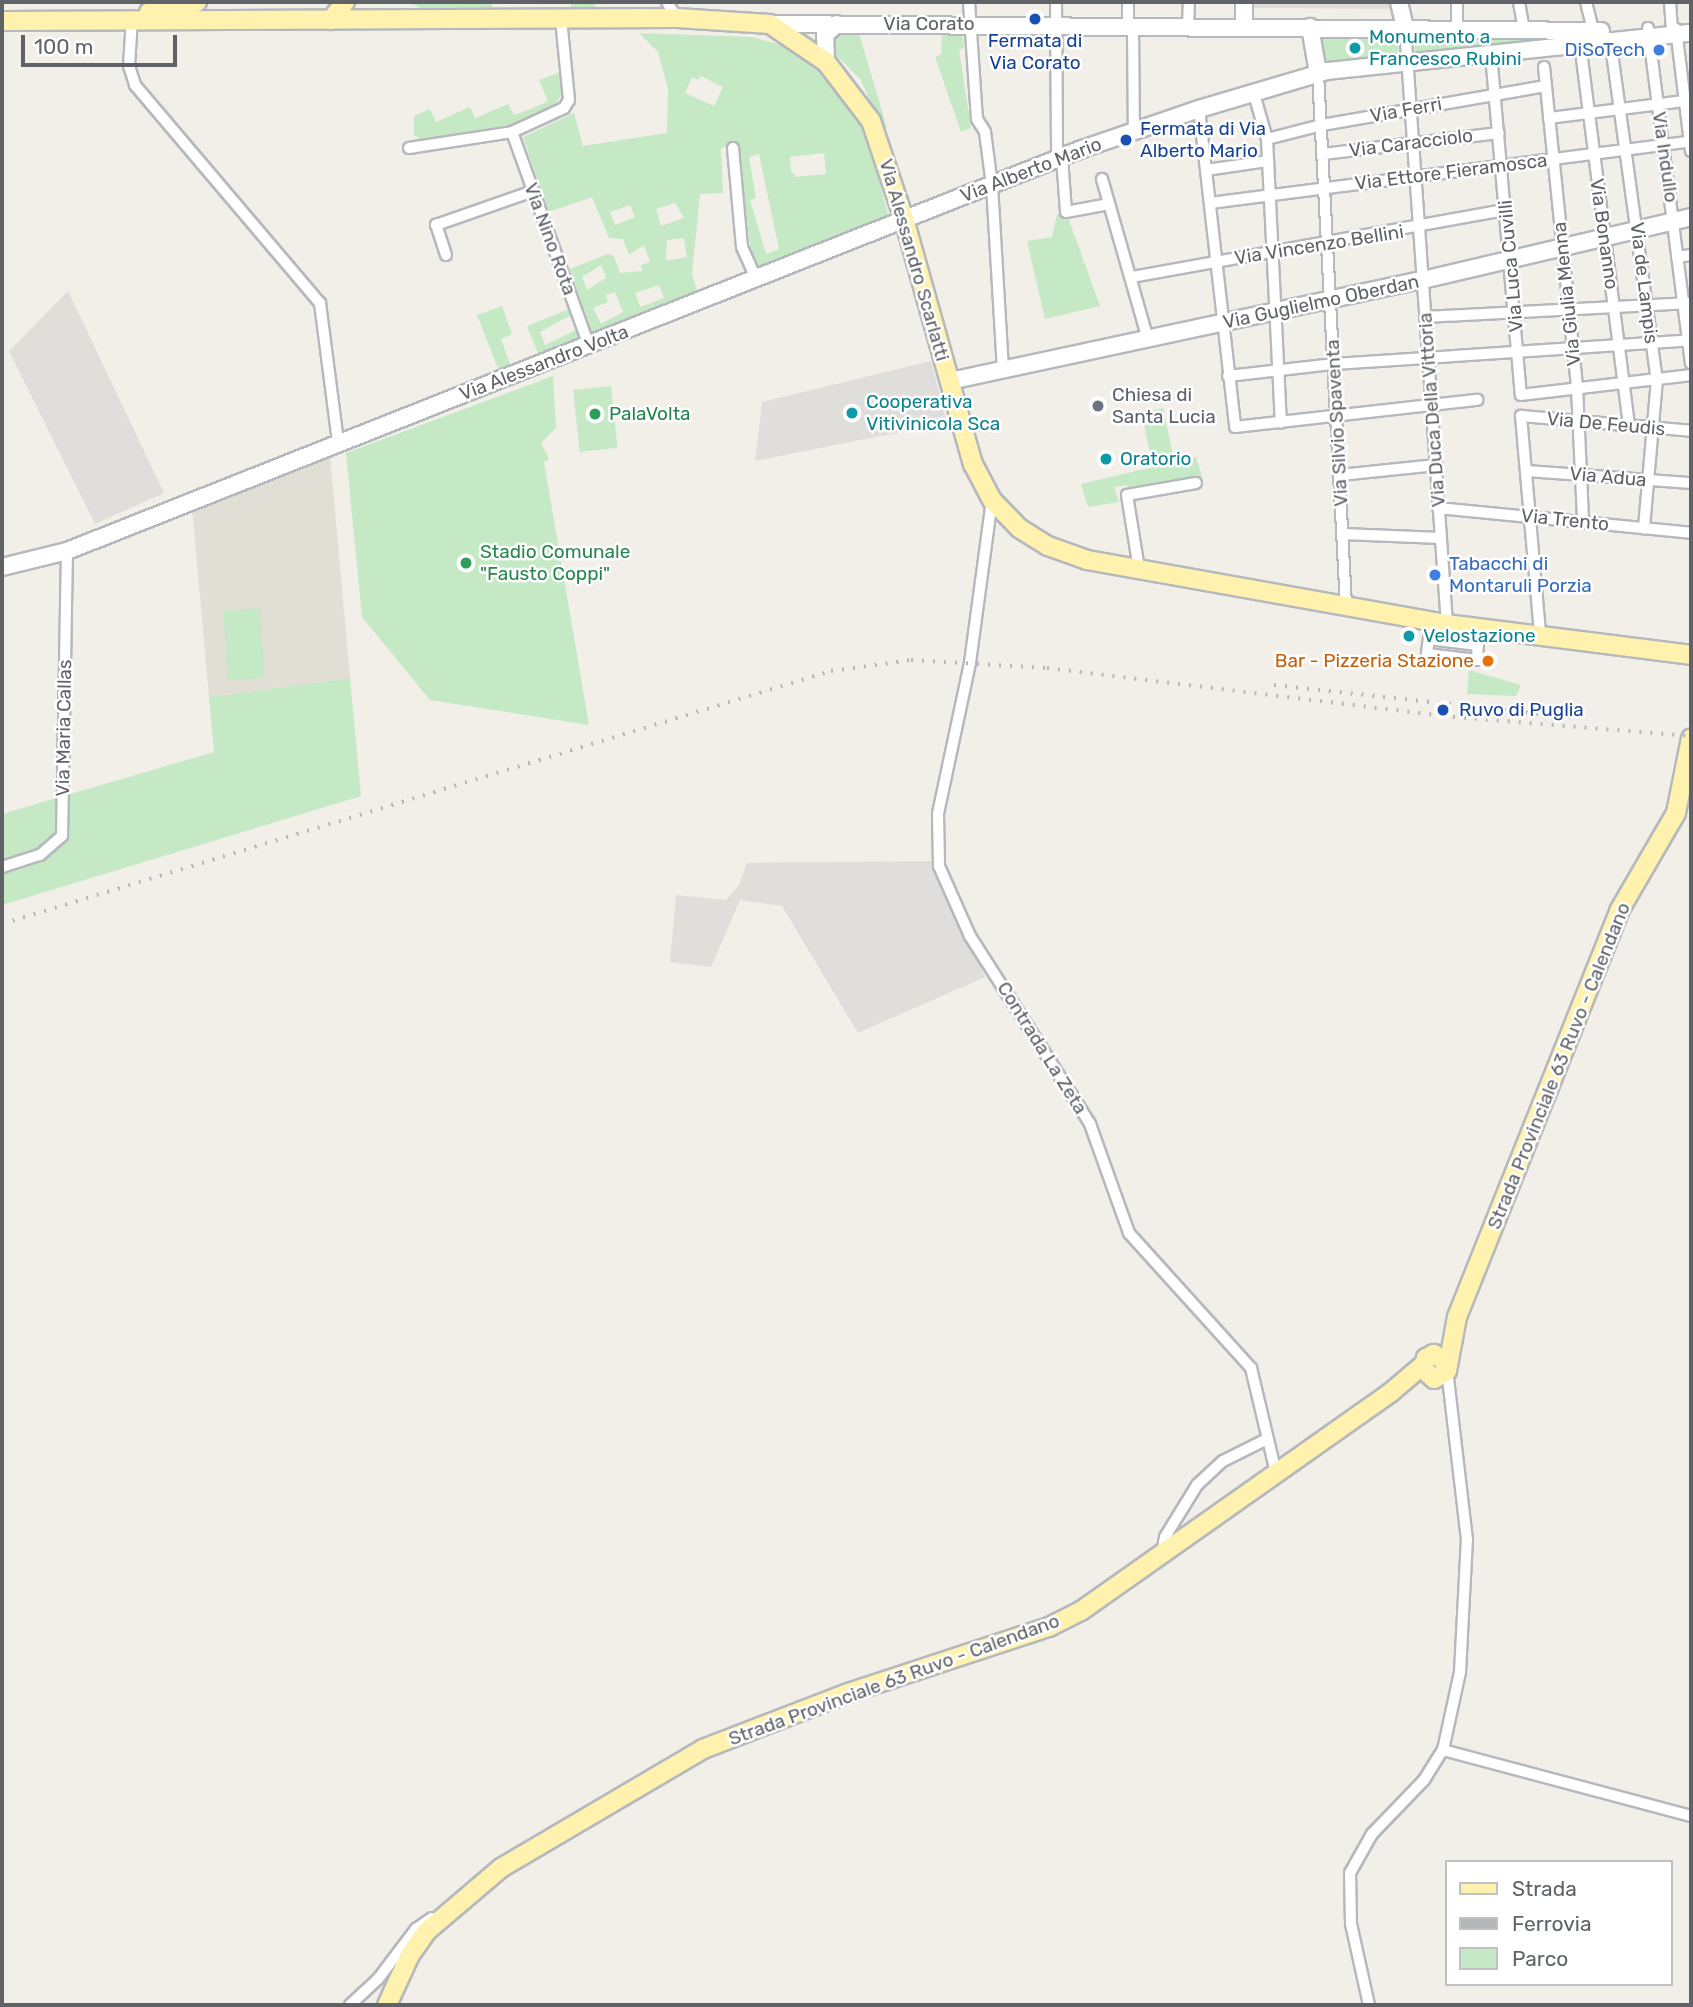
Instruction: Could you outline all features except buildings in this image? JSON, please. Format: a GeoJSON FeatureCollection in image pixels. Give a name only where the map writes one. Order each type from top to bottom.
{"type":"FeatureCollection","features":[{"type":"Feature","properties":{"kind":"main road"},"geometry":{"type":"LineString","coordinates":[[107,19],[197,2]]}},
{"type":"Feature","properties":{"kind":"main road"},"geometry":{"type":"LineString","coordinates":[[330,2],[331,20]]}},
{"type":"Feature","properties":{"kind":"main road"},"geometry":{"type":"LineString","coordinates":[[331,20],[345,2]]}},
{"type":"Feature","properties":{"kind":"main road"},"geometry":{"type":"LineString","coordinates":[[402,2],[412,19]]}},
{"type":"Feature","properties":{"kind":"main road"},"geometry":{"type":"LineString","coordinates":[[2,21],[677,18],[771,24]]}},
{"type":"Feature","properties":{"kind":"main road","name":"Via Alessandro Scarlatti"},"geometry":{"type":"LineString","coordinates":[[771,24],[825,62],[857,97],[871,121],[904,219],[973,464],[992,500],[1019,528],[1048,547],[1087,560],[1346,606],[1435,628],[1478,636],[1540,633],[1691,656]]}},
{"type":"Feature","properties":{"kind":"main road","name":"Strada Provinciale 63 Ruvo - Calendano"},"geometry":{"type":"LineString","coordinates":[[389,1999],[410,1955],[447,1910],[500,1868],[691,1755],[848,1693],[1049,1627],[1081,1611],[1390,1393],[1435,1368],[1619,911],[1676,813],[1691,738]]}},
{"type":"Feature","properties":{"kind":"street"},"geometry":{"type":"LineString","coordinates":[[667,2],[677,18]]}},
{"type":"Feature","properties":{"kind":"street"},"geometry":{"type":"LineString","coordinates":[[969,2],[977,119],[985,132],[992,185],[1003,369]]}},
{"type":"Feature","properties":{"kind":"street"},"geometry":{"type":"LineString","coordinates":[[1056,2],[1059,158],[1066,212],[1109,204]]}},
{"type":"Feature","properties":{"kind":"street"},"geometry":{"type":"LineString","coordinates":[[1128,2],[1134,131]]}},
{"type":"Feature","properties":{"kind":"street"},"geometry":{"type":"LineString","coordinates":[[1188,27],[1189,2]]}},
{"type":"Feature","properties":{"kind":"street"},"geometry":{"type":"LineString","coordinates":[[1244,2],[1244,28]]}},
{"type":"Feature","properties":{"kind":"street"},"geometry":{"type":"LineString","coordinates":[[1399,2],[1405,28]]}},
{"type":"Feature","properties":{"kind":"street"},"geometry":{"type":"LineString","coordinates":[[1457,2],[1457,28]]}},
{"type":"Feature","properties":{"kind":"street"},"geometry":{"type":"LineString","coordinates":[[1519,2],[1524,29]]}},
{"type":"Feature","properties":{"kind":"street","name":"Via Bonanno"},"geometry":{"type":"LineString","coordinates":[[1586,2],[1588,113],[1629,426]]}},
{"type":"Feature","properties":{"kind":"street"},"geometry":{"type":"LineString","coordinates":[[1670,2],[1680,31],[1691,144]]}},
{"type":"Feature","properties":{"kind":"street"},"geometry":{"type":"LineString","coordinates":[[132,19],[128,66],[135,85],[320,303],[338,441]]}},
{"type":"Feature","properties":{"kind":"street"},"geometry":{"type":"LineString","coordinates":[[409,148],[512,132],[564,108],[569,100],[561,19]]}},
{"type":"Feature","properties":{"kind":"street","name":"Via Corato"},"geometry":{"type":"LineString","coordinates":[[771,24],[969,23],[1524,29],[1586,37]]}},
{"type":"Feature","properties":{"kind":"street"},"geometry":{"type":"LineString","coordinates":[[825,62],[825,35],[837,24]]}},
{"type":"Feature","properties":{"kind":"street"},"geometry":{"type":"LineString","coordinates":[[1303,27],[1318,73]]}},
{"type":"Feature","properties":{"kind":"street","name":"Via Duca Della Vittoria"},"geometry":{"type":"LineString","coordinates":[[1405,28],[1441,538],[1435,628]]}},
{"type":"Feature","properties":{"kind":"street"},"geometry":{"type":"LineString","coordinates":[[1586,37],[1680,31]]}},
{"type":"Feature","properties":{"kind":"street"},"geometry":{"type":"LineString","coordinates":[[1586,37],[1610,38],[1646,32]]}},
{"type":"Feature","properties":{"kind":"street","name":"Via Indullo"},"geometry":{"type":"LineString","coordinates":[[1646,32],[1677,257],[1688,303],[1691,363]]}},
{"type":"Feature","properties":{"kind":"street","name":"Via Alberto Mario"},"geometry":{"type":"LineString","coordinates":[[904,219],[1134,131],[1318,73],[1491,54],[1586,37]]}},
{"type":"Feature","properties":{"kind":"street","name":"Via de Lampis"},"geometry":{"type":"LineString","coordinates":[[1610,38],[1657,379],[1644,528]]}},
{"type":"Feature","properties":{"kind":"street","name":"Via Luca Cuvilli"},"geometry":{"type":"LineString","coordinates":[[1491,54],[1521,395],[1577,387]]}},
{"type":"Feature","properties":{"kind":"street","name":"Via Giulia Menna"},"geometry":{"type":"LineString","coordinates":[[1544,67],[1577,387],[1583,521]]}},
{"type":"Feature","properties":{"kind":"street","name":"Via Silvio Spaventa"},"geometry":{"type":"LineString","coordinates":[[1318,73],[1346,606]]}},
{"type":"Feature","properties":{"kind":"street","name":"Via Ferri"},"geometry":{"type":"LineString","coordinates":[[1267,139],[1322,125],[1546,86]]}},
{"type":"Feature","properties":{"kind":"street"},"geometry":{"type":"LineString","coordinates":[[1254,93],[1267,139],[1281,423]]}},
{"type":"Feature","properties":{"kind":"street"},"geometry":{"type":"LineString","coordinates":[[1549,118],[1688,100]]}},
{"type":"Feature","properties":{"kind":"street"},"geometry":{"type":"LineString","coordinates":[[1199,109],[1235,427],[1337,418],[1477,400]]}},
{"type":"Feature","properties":{"kind":"street","name":"Via Nino Rota"},"geometry":{"type":"LineString","coordinates":[[512,132],[589,346]]}},
{"type":"Feature","properties":{"kind":"street","name":"Via Caracciolo"},"geometry":{"type":"LineString","coordinates":[[1323,154],[1499,133]]}},
{"type":"Feature","properties":{"kind":"street","name":"Via Ettore Fieramosca"},"geometry":{"type":"LineString","coordinates":[[1210,203],[1502,164],[1691,144]]}},
{"type":"Feature","properties":{"kind":"street"},"geometry":{"type":"LineString","coordinates":[[733,148],[742,247],[757,280]]}},
{"type":"Feature","properties":{"kind":"street"},"geometry":{"type":"LineString","coordinates":[[1206,170],[1268,161]]}},
{"type":"Feature","properties":{"kind":"street"},"geometry":{"type":"LineString","coordinates":[[1102,179],[1148,340]]}},
{"type":"Feature","properties":{"kind":"street"},"geometry":{"type":"LineString","coordinates":[[446,255],[436,225],[533,191]]}},
{"type":"Feature","properties":{"kind":"street","name":"Via Vincenzo Bellini"},"geometry":{"type":"LineString","coordinates":[[1132,277],[1420,228],[1505,210]]}},
{"type":"Feature","properties":{"kind":"street","name":"Via Guglielmo Oberdan"},"geometry":{"type":"LineString","coordinates":[[950,381],[1423,280],[1691,217]]}},
{"type":"Feature","properties":{"kind":"street","name":"Via Alessandro Volta"},"geometry":{"type":"LineString","coordinates":[[2,567],[67,551],[182,502],[589,346],[904,219]]}},
{"type":"Feature","properties":{"kind":"street"},"geometry":{"type":"LineString","coordinates":[[1677,257],[1691,255]]}},
{"type":"Feature","properties":{"kind":"street"},"geometry":{"type":"LineString","coordinates":[[1425,317],[1688,303]]}},
{"type":"Feature","properties":{"kind":"street"},"geometry":{"type":"LineString","coordinates":[[1228,376],[1334,364],[1428,360],[1690,340]]}},
{"type":"Feature","properties":{"kind":"street"},"geometry":{"type":"LineString","coordinates":[[1577,387],[1691,375]]}},
{"type":"Feature","properties":{"kind":"street","name":"Via De Feudis"},"geometry":{"type":"LineString","coordinates":[[1527,471],[1521,416],[1691,431]]}},
{"type":"Feature","properties":{"kind":"street"},"geometry":{"type":"LineString","coordinates":[[1340,475],[1436,465]]}},
{"type":"Feature","properties":{"kind":"street"},"geometry":{"type":"LineString","coordinates":[[1527,471],[1540,633]]}},
{"type":"Feature","properties":{"kind":"street","name":"Via Adua"},"geometry":{"type":"LineString","coordinates":[[1527,471],[1689,483]]}},
{"type":"Feature","properties":{"kind":"street"},"geometry":{"type":"LineString","coordinates":[[1139,569],[1127,495],[1196,483]]}},
{"type":"Feature","properties":{"kind":"street","name":"Contrada La Zeta"},"geometry":{"type":"LineString","coordinates":[[992,500],[970,663],[939,814],[939,866],[970,936],[1090,1124],[1129,1233],[1251,1368],[1265,1440],[1276,1473]]}},
{"type":"Feature","properties":{"kind":"street","name":"Via Trento"},"geometry":{"type":"LineString","coordinates":[[1438,508],[1691,533]]}},
{"type":"Feature","properties":{"kind":"street"},"geometry":{"type":"LineString","coordinates":[[1343,534],[1441,538]]}},
{"type":"Feature","properties":{"kind":"street","name":"Via Maria Callas"},"geometry":{"type":"LineString","coordinates":[[2,867],[40,855],[62,836],[67,551]]}},
{"type":"Feature","properties":{"kind":"street"},"geometry":{"type":"LineString","coordinates":[[1435,628],[1427,654],[1477,660],[1478,636]]}},
{"type":"Feature","properties":{"kind":"street"},"geometry":{"type":"LineString","coordinates":[[1369,2005],[1350,1924],[1350,1873],[1372,1834],[1424,1780],[1443,1750],[1460,1672],[1467,1540],[1448,1404],[1435,1368]]}},
{"type":"Feature","properties":{"kind":"street"},"geometry":{"type":"LineString","coordinates":[[1162,1554],[1165,1537],[1197,1485],[1223,1461],[1265,1440]]}},
{"type":"Feature","properties":{"kind":"street"},"geometry":{"type":"LineString","coordinates":[[1443,1750],[1691,1816]]}},
{"type":"Feature","properties":{"kind":"street"},"geometry":{"type":"LineString","coordinates":[[350,2005],[377,1979],[416,1928],[447,1910]]}},
{"type":"Feature","properties":{"kind":"street"},"geometry":{"type":"LineString","coordinates":[[377,1979],[389,1999]]}},
{"type":"Feature","properties":{"kind":"shaded area"},"geometry":{"type":"Polygon","coordinates":[[[1253,2],[1390,2],[1392,9],[1253,8],[1253,2]]]}},
{"type":"Feature","properties":{"kind":"shaded area"},"geometry":{"type":"Polygon","coordinates":[[[68,291],[164,493],[95,524],[9,351],[68,291]]]}},
{"type":"Feature","properties":{"kind":"shaded area","name":"Cooperativa Vitivinicola Sca"},"geometry":{"type":"Polygon","coordinates":[[[931,361],[947,423],[755,461],[762,402],[931,361]]]}},
{"type":"Feature","properties":{"kind":"shaded area"},"geometry":{"type":"Polygon","coordinates":[[[330,455],[350,678],[209,697],[192,507],[330,455]]]}},
{"type":"Feature","properties":{"kind":"shaded area"},"geometry":{"type":"Polygon","coordinates":[[[936,861],[985,977],[858,1033],[782,906],[740,900],[711,967],[670,962],[676,895],[726,900],[739,885],[747,863],[936,861]]]}},
{"type":"Feature","properties":{"kind":"green space"},"geometry":{"type":"Polygon","coordinates":[[[409,2],[492,2],[492,10],[424,10],[409,2]]]}},
{"type":"Feature","properties":{"kind":"green space"},"geometry":{"type":"Polygon","coordinates":[[[571,2],[595,2],[595,14],[571,14],[571,2]]]}},
{"type":"Feature","properties":{"kind":"green space"},"geometry":{"type":"Polygon","coordinates":[[[836,30],[858,30],[887,128],[882,129],[861,80],[830,49],[836,30]]]}},
{"type":"Feature","properties":{"kind":"green space"},"geometry":{"type":"Polygon","coordinates":[[[962,31],[964,48],[959,50],[971,128],[961,132],[935,57],[941,54],[942,32],[962,31]]]}},
{"type":"Feature","properties":{"kind":"green space"},"geometry":{"type":"Polygon","coordinates":[[[639,33],[752,37],[784,46],[823,69],[850,102],[868,136],[888,215],[759,269],[750,246],[739,144],[721,148],[723,193],[700,194],[692,274],[698,295],[592,333],[570,269],[608,254],[614,256],[620,273],[642,271],[641,265],[650,262],[644,245],[629,255],[623,239],[609,238],[592,197],[549,212],[523,137],[574,113],[583,146],[667,133],[668,89],[658,52],[639,33]],[[701,76],[698,80],[692,77],[685,93],[714,106],[723,87],[701,76]],[[824,153],[790,157],[791,171],[796,177],[826,174],[824,153]],[[759,154],[749,157],[756,198],[750,200],[766,254],[779,249],[759,154]],[[675,203],[656,209],[661,226],[684,218],[675,203]],[[630,205],[610,212],[615,225],[635,217],[630,205]],[[684,238],[667,240],[666,261],[687,257],[684,238]],[[601,265],[582,277],[587,290],[606,278],[601,265]],[[659,285],[635,293],[640,307],[664,298],[659,285]],[[615,292],[606,295],[608,302],[593,308],[601,324],[623,312],[615,292]]]}},
{"type":"Feature","properties":{"kind":"green space"},"geometry":{"type":"Polygon","coordinates":[[[1414,35],[1585,36],[1415,56],[1414,35]]]}},
{"type":"Feature","properties":{"kind":"green space"},"geometry":{"type":"Polygon","coordinates":[[[1321,36],[1392,36],[1399,48],[1395,56],[1323,64],[1321,36]]]}},
{"type":"Feature","properties":{"kind":"green space"},"geometry":{"type":"Polygon","coordinates":[[[558,73],[563,92],[555,105],[522,123],[420,139],[414,135],[414,116],[430,109],[436,122],[470,107],[475,118],[508,104],[514,115],[531,109],[548,101],[539,80],[558,73]]]}},
{"type":"Feature","properties":{"kind":"green space"},"geometry":{"type":"Polygon","coordinates":[[[1066,212],[1100,306],[1045,319],[1027,241],[1052,237],[1057,214],[1066,212]]]}},
{"type":"Feature","properties":{"kind":"green space"},"geometry":{"type":"Polygon","coordinates":[[[502,306],[512,334],[501,339],[511,366],[499,371],[477,315],[502,306]]]}},
{"type":"Feature","properties":{"kind":"green space"},"geometry":{"type":"Polygon","coordinates":[[[569,309],[571,315],[540,332],[545,345],[576,330],[579,341],[539,356],[527,326],[569,309]]]}},
{"type":"Feature","properties":{"kind":"green space","name":"Stadio Comunale \"Fausto Coppi\""},"geometry":{"type":"Polygon","coordinates":[[[553,376],[556,428],[541,443],[549,459],[544,462],[589,725],[430,700],[362,617],[346,453],[553,376]]]}},
{"type":"Feature","properties":{"kind":"green space","name":"PalaVolta"},"geometry":{"type":"Polygon","coordinates":[[[611,386],[617,448],[580,452],[573,390],[611,386]]]}},
{"type":"Feature","properties":{"kind":"green space"},"geometry":{"type":"Polygon","coordinates":[[[1163,408],[1174,459],[1152,463],[1141,413],[1163,408]]]}},
{"type":"Feature","properties":{"kind":"green space"},"geometry":{"type":"Polygon","coordinates":[[[1196,457],[1202,476],[1130,491],[1127,485],[1114,487],[1119,502],[1088,507],[1081,484],[1196,457]]]}},
{"type":"Feature","properties":{"kind":"green space"},"geometry":{"type":"Polygon","coordinates":[[[260,608],[265,678],[228,680],[223,611],[260,608]]]}},
{"type":"Feature","properties":{"kind":"green space"},"geometry":{"type":"Polygon","coordinates":[[[1469,670],[1521,685],[1516,696],[1467,694],[1469,670]]]}},
{"type":"Feature","properties":{"kind":"green space"},"geometry":{"type":"Polygon","coordinates":[[[350,678],[361,796],[2,905],[2,814],[214,752],[209,697],[350,678]]]}},
{"type":"Feature","properties":{"kind":"railway"},"geometry":{"type":"LineString","coordinates":[[2,924],[831,671],[911,660],[1047,668],[1442,716],[1691,736]]}},
{"type":"Feature","properties":{"kind":"railway"},"geometry":{"type":"LineString","coordinates":[[1274,685],[1580,718]]}},
{"type":"Feature","properties":{"kind":"place","name":"Fermata di Via Corato"},"geometry":{"type":"Point","coordinates":[1035,19]}},
{"type":"Feature","properties":{"kind":"place","name":"Monumento a Francesco Rubini"},"geometry":{"type":"Point","coordinates":[1355,48]}},
{"type":"Feature","properties":{"kind":"place","name":"DiSoTech"},"geometry":{"type":"Point","coordinates":[1659,50]}},
{"type":"Feature","properties":{"kind":"place","name":"Fermata di Via Alberto Mario"},"geometry":{"type":"Point","coordinates":[1126,140]}},
{"type":"Feature","properties":{"kind":"place","name":"Chiesa di Santa Lucia"},"geometry":{"type":"Point","coordinates":[1098,406]}},
{"type":"Feature","properties":{"kind":"place","name":"Cooperativa Vitivinicola Sca"},"geometry":{"type":"Point","coordinates":[852,413]}},
{"type":"Feature","properties":{"kind":"place","name":"PalaVolta"},"geometry":{"type":"Point","coordinates":[595,414]}},
{"type":"Feature","properties":{"kind":"place","name":"Oratorio"},"geometry":{"type":"Point","coordinates":[1106,459]}},
{"type":"Feature","properties":{"kind":"place","name":"Stadio Comunale \"Fausto Coppi\""},"geometry":{"type":"Point","coordinates":[466,563]}},
{"type":"Feature","properties":{"kind":"place","name":"Tabacchi di Montaruli Porzia"},"geometry":{"type":"Point","coordinates":[1435,575]}},
{"type":"Feature","properties":{"kind":"place","name":"Velostazione"},"geometry":{"type":"Point","coordinates":[1409,636]}},
{"type":"Feature","properties":{"kind":"place","name":"Bar - Pizzeria Stazione"},"geometry":{"type":"Point","coordinates":[1488,661]}},
{"type":"Feature","properties":{"kind":"place","name":"Ruvo di Puglia"},"geometry":{"type":"Point","coordinates":[1443,710]}}]}
